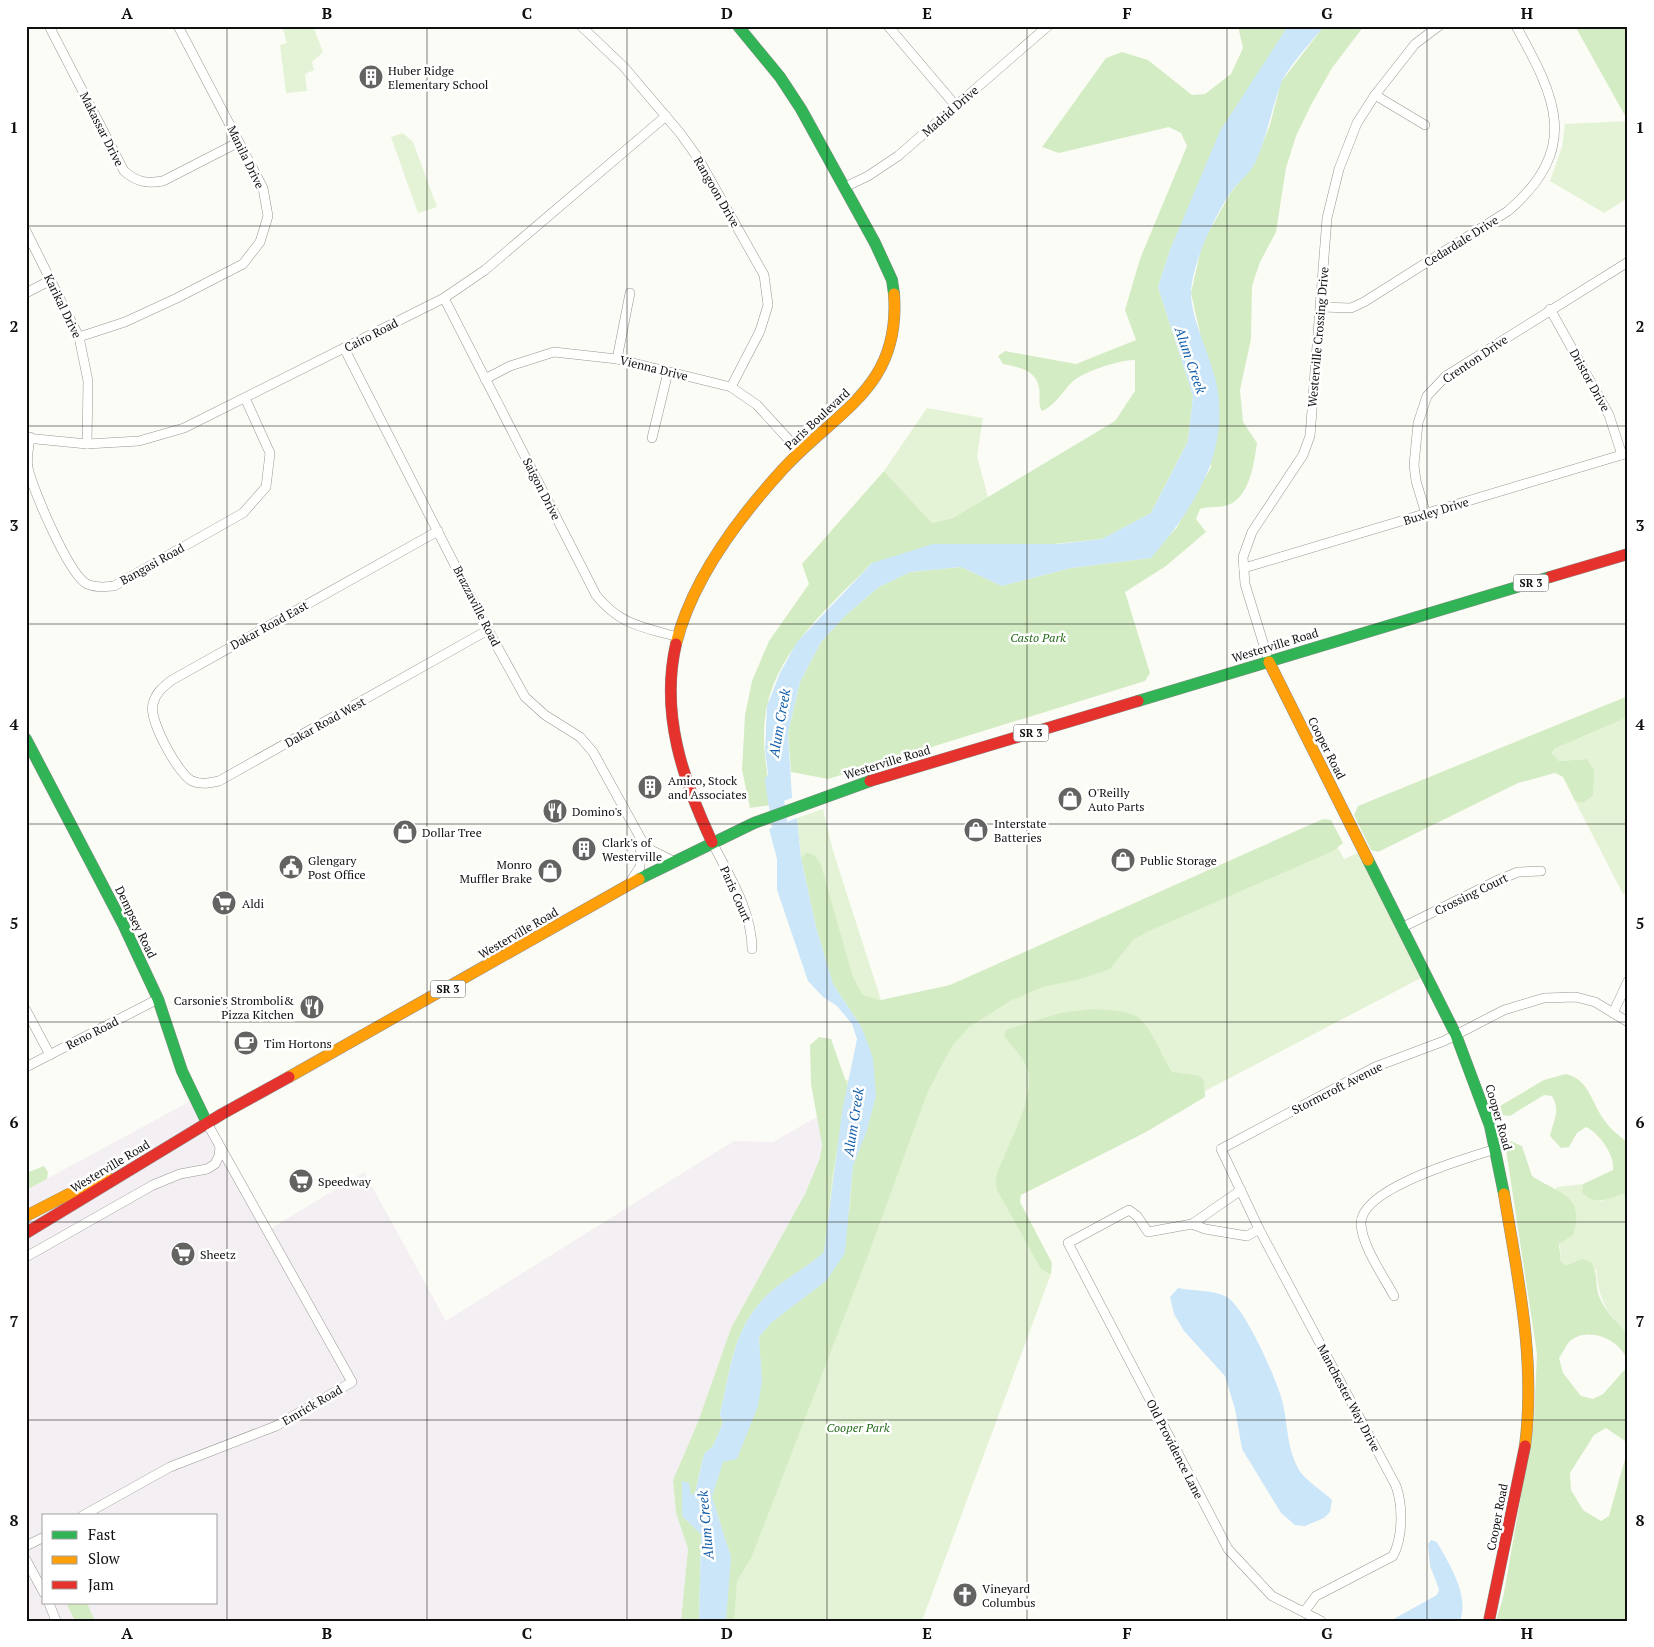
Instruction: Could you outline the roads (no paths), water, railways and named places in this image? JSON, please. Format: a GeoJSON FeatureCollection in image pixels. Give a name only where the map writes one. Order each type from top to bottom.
{"type":"FeatureCollection","features":[{"type":"Feature","properties":{"kind":"main road","name":"Paris Boulevard"},"geometry":{"type":"LineString","coordinates":[[712,842],[693,801],[678,754],[672,712],[673,671],[678,637],[696,592],[715,559],[769,487],[800,452],[857,402],[884,363],[894,334],[893,283],[863,220],[786,86],[738,26]]}},
{"type":"Feature","properties":{"kind":"main road","name":"Westerville Road"},"geometry":{"type":"LineString","coordinates":[[26,1233],[207,1123],[673,861],[754,823],[857,785],[1628,554]]}},
{"type":"Feature","properties":{"kind":"main road","name":"Cooper Road"},"geometry":{"type":"LineString","coordinates":[[1268,662],[1456,1035],[1490,1126],[1496,1149],[1516,1262],[1529,1356],[1530,1384],[1525,1444],[1489,1621]]}},
{"type":"Feature","properties":{"kind":"main road","name":"Dempsey Road"},"geometry":{"type":"LineString","coordinates":[[26,738],[31,757],[123,924],[158,999],[182,1071],[207,1123]]}},
{"type":"Feature","properties":{"kind":"main road","name":"Westerville Road"},"geometry":{"type":"LineString","coordinates":[[26,1216],[207,1123]]}},
{"type":"Feature","properties":{"kind":"street","name":"Makassar Drive"},"geometry":{"type":"LineString","coordinates":[[50,26],[124,171],[135,180],[149,184],[163,181],[239,142]]}},
{"type":"Feature","properties":{"kind":"street","name":"Manila Drive"},"geometry":{"type":"LineString","coordinates":[[79,338],[125,322],[243,264],[260,242],[268,216],[263,188],[178,26]]}},
{"type":"Feature","properties":{"kind":"street","name":"Rangoon Drive"},"geometry":{"type":"LineString","coordinates":[[581,26],[624,66],[698,158],[764,274],[768,305],[760,330],[731,388]]}},
{"type":"Feature","properties":{"kind":"street"},"geometry":{"type":"LineString","coordinates":[[888,26],[956,106]]}},
{"type":"Feature","properties":{"kind":"street","name":"Madrid Drive"},"geometry":{"type":"LineString","coordinates":[[845,187],[868,176],[898,156],[956,106],[1037,30],[1048,26]]}},
{"type":"Feature","properties":{"kind":"street","name":"Westerville Crossing Drive"},"geometry":{"type":"LineString","coordinates":[[1268,662],[1245,584],[1243,557],[1252,532],[1303,455],[1310,436],[1328,218],[1339,168],[1357,123],[1375,95],[1415,44],[1439,26]]}},
{"type":"Feature","properties":{"kind":"street","name":"Cedardale Drive"},"geometry":{"type":"LineString","coordinates":[[1321,307],[1351,308],[1364,302],[1508,211],[1527,194],[1542,174],[1554,140],[1555,124],[1551,99],[1542,74],[1516,26]]}},
{"type":"Feature","properties":{"kind":"street"},"geometry":{"type":"LineString","coordinates":[[1375,95],[1425,125]]}},
{"type":"Feature","properties":{"kind":"street","name":"Cairo Road"},"geometry":{"type":"LineString","coordinates":[[28,438],[87,444],[139,441],[184,428],[444,298],[485,270],[666,116]]}},
{"type":"Feature","properties":{"kind":"street","name":"Karikal Drive"},"geometry":{"type":"LineString","coordinates":[[26,231],[79,338],[88,381],[87,444]]}},
{"type":"Feature","properties":{"kind":"street","name":"Crenton Drive"},"geometry":{"type":"LineString","coordinates":[[1426,514],[1416,481],[1414,465],[1418,423],[1427,396],[1446,376],[1550,309],[1628,262]]}},
{"type":"Feature","properties":{"kind":"street"},"geometry":{"type":"LineString","coordinates":[[26,293],[51,280]]}},
{"type":"Feature","properties":{"kind":"street"},"geometry":{"type":"LineString","coordinates":[[617,359],[630,293]]}},
{"type":"Feature","properties":{"kind":"street","name":"Saigon Drive"},"geometry":{"type":"LineString","coordinates":[[444,298],[596,595],[608,611],[626,621],[678,637]]}},
{"type":"Feature","properties":{"kind":"street","name":"Dristor Drive"},"geometry":{"type":"LineString","coordinates":[[1550,309],[1609,416],[1625,454]]}},
{"type":"Feature","properties":{"kind":"street","name":"Brazzaville Road"},"geometry":{"type":"LineString","coordinates":[[344,348],[488,630],[525,697],[546,715],[580,737],[593,752],[641,839],[649,849],[673,861]]}},
{"type":"Feature","properties":{"kind":"street","name":"Vienna Drive"},"geometry":{"type":"LineString","coordinates":[[486,379],[510,366],[554,352],[617,359],[731,388],[757,405],[800,452]]}},
{"type":"Feature","properties":{"kind":"street"},"geometry":{"type":"LineString","coordinates":[[652,438],[668,372]]}},
{"type":"Feature","properties":{"kind":"street","name":"Bangasi Road"},"geometry":{"type":"LineString","coordinates":[[28,438],[28,466],[39,502],[76,574],[86,584],[100,588],[114,586],[243,514],[266,487],[270,453],[245,398]]}},
{"type":"Feature","properties":{"kind":"street","name":"Buxley Drive"},"geometry":{"type":"LineString","coordinates":[[1244,568],[1625,454]]}},
{"type":"Feature","properties":{"kind":"street","name":"Dakar Road East"},"geometry":{"type":"LineString","coordinates":[[170,750],[154,722],[152,706],[159,690],[172,680],[438,531]]}},
{"type":"Feature","properties":{"kind":"street","name":"Dakar Road West"},"geometry":{"type":"LineString","coordinates":[[170,750],[181,770],[191,780],[205,784],[219,781],[488,630]]}},
{"type":"Feature","properties":{"kind":"street"},"geometry":{"type":"LineString","coordinates":[[627,887],[640,867],[641,839]]}},
{"type":"Feature","properties":{"kind":"street","name":"Paris Court"},"geometry":{"type":"LineString","coordinates":[[712,842],[746,914],[752,931],[752,949]]}},
{"type":"Feature","properties":{"kind":"street","name":"Crossing Court"},"geometry":{"type":"LineString","coordinates":[[1403,928],[1496,881],[1518,872],[1541,870]]}},
{"type":"Feature","properties":{"kind":"street"},"geometry":{"type":"LineString","coordinates":[[1613,1013],[1628,980]]}},
{"type":"Feature","properties":{"kind":"street","name":"Stormcroft Avenue"},"geometry":{"type":"LineString","coordinates":[[1221,1149],[1375,1067],[1456,1035],[1504,1010],[1544,998],[1576,997],[1595,1002],[1628,1022]]}},
{"type":"Feature","properties":{"kind":"street","name":"Reno Road"},"geometry":{"type":"LineString","coordinates":[[26,1068],[158,999]]}},
{"type":"Feature","properties":{"kind":"street"},"geometry":{"type":"LineString","coordinates":[[26,1010],[50,1055]]}},
{"type":"Feature","properties":{"kind":"street","name":"Emrick Road"},"geometry":{"type":"LineString","coordinates":[[86,1514],[170,1467],[276,1426],[352,1382],[207,1123]]}},
{"type":"Feature","properties":{"kind":"street"},"geometry":{"type":"LineString","coordinates":[[26,1257],[153,1185],[180,1174],[207,1169],[215,1164],[219,1156],[220,1146]]}},
{"type":"Feature","properties":{"kind":"street","name":"Manchester Way Drive"},"geometry":{"type":"LineString","coordinates":[[1221,1149],[1259,1229],[1396,1486],[1401,1500],[1398,1546],[1393,1556],[1316,1596],[1304,1612]]}},
{"type":"Feature","properties":{"kind":"street"},"geometry":{"type":"LineString","coordinates":[[1394,1296],[1364,1238],[1361,1222],[1367,1207],[1379,1197],[1426,1172],[1496,1149]]}},
{"type":"Feature","properties":{"kind":"street"},"geometry":{"type":"LineString","coordinates":[[1192,1224],[1241,1190]]}},
{"type":"Feature","properties":{"kind":"street","name":"Old Providence Lane"},"geometry":{"type":"LineString","coordinates":[[1192,1224],[1148,1232],[1137,1216],[1129,1210],[1068,1243],[1228,1549],[1272,1596],[1321,1621]]}},
{"type":"Feature","properties":{"kind":"street"},"geometry":{"type":"LineString","coordinates":[[1192,1224],[1205,1229],[1247,1236],[1259,1229]]}},
{"type":"Feature","properties":{"kind":"street"},"geometry":{"type":"LineString","coordinates":[[26,1546],[42,1538]]}},
{"type":"Feature","properties":{"kind":"street"},"geometry":{"type":"LineString","coordinates":[[26,1560],[42,1590]]}},
{"type":"Feature","properties":{"kind":"street"},"geometry":{"type":"LineString","coordinates":[[49,1604],[56,1621]]}},
{"type":"Feature","properties":{"kind":"water"},"geometry":{"type":"Polygon","coordinates":[[[1288,26],[1324,26],[1284,78],[1255,163],[1231,192],[1218,214],[1205,241],[1192,281],[1191,293],[1194,314],[1216,381],[1219,407],[1218,431],[1214,454],[1206,477],[1182,519],[1151,558],[1071,568],[1002,586],[961,567],[910,572],[879,587],[846,615],[821,642],[800,682],[788,733],[792,798],[772,805],[765,751],[767,706],[780,673],[797,642],[872,563],[933,544],[1059,544],[1102,539],[1151,513],[1188,441],[1193,396],[1158,287],[1170,250],[1220,131],[1288,26]]]}},
{"type":"Feature","properties":{"kind":"water"},"geometry":{"type":"Polygon","coordinates":[[[797,818],[801,858],[816,927],[833,984],[862,1028],[873,1058],[876,1096],[866,1133],[853,1166],[845,1253],[826,1281],[772,1322],[759,1337],[762,1381],[758,1406],[737,1459],[723,1462],[712,1497],[731,1557],[726,1621],[699,1621],[701,1534],[682,1516],[682,1481],[689,1483],[691,1495],[695,1493],[704,1454],[713,1446],[723,1423],[720,1414],[736,1345],[750,1315],[775,1288],[824,1252],[842,1112],[857,1039],[852,1024],[837,1006],[823,997],[808,981],[777,890],[777,859],[769,829],[797,818]]]}},
{"type":"Feature","properties":{"kind":"water"},"geometry":{"type":"Polygon","coordinates":[[[1178,1288],[1210,1292],[1227,1297],[1235,1304],[1252,1330],[1280,1394],[1295,1462],[1305,1478],[1332,1500],[1330,1512],[1324,1518],[1305,1526],[1295,1525],[1281,1513],[1242,1449],[1235,1409],[1225,1376],[1184,1331],[1174,1314],[1170,1297],[1178,1288]]]}},
{"type":"Feature","properties":{"kind":"water"},"geometry":{"type":"Polygon","coordinates":[[[1431,1540],[1437,1542],[1457,1580],[1462,1601],[1460,1621],[1390,1621],[1437,1595],[1439,1589],[1430,1566],[1428,1544],[1431,1540]]]}},
{"type":"Feature","properties":{"kind":"waterway","name":"Alum Creek"},"geometry":{"type":"LineString","coordinates":[[773,781],[783,846]]}},
{"type":"Feature","properties":{"kind":"place","name":"Huber Ridge Elementary School"},"geometry":{"type":"Point","coordinates":[371,77]}},
{"type":"Feature","properties":{"kind":"place","name":"Amico, Stock and Associates"},"geometry":{"type":"Point","coordinates":[650,787]}},
{"type":"Feature","properties":{"kind":"place","name":"O'Reilly Auto Parts"},"geometry":{"type":"Point","coordinates":[1070,799]}},
{"type":"Feature","properties":{"kind":"place","name":"Domino's"},"geometry":{"type":"Point","coordinates":[555,811]}},
{"type":"Feature","properties":{"kind":"place","name":"Interstate Batteries"},"geometry":{"type":"Point","coordinates":[976,830]}},
{"type":"Feature","properties":{"kind":"place","name":"Dollar Tree"},"geometry":{"type":"Point","coordinates":[405,832]}},
{"type":"Feature","properties":{"kind":"place","name":"Clark's of Westerville"},"geometry":{"type":"Point","coordinates":[584,849]}},
{"type":"Feature","properties":{"kind":"place","name":"Public Storage"},"geometry":{"type":"Point","coordinates":[1123,860]}},
{"type":"Feature","properties":{"kind":"place","name":"Glengary Post Office"},"geometry":{"type":"Point","coordinates":[291,867]}},
{"type":"Feature","properties":{"kind":"place","name":"Monro Muffler Brake"},"geometry":{"type":"Point","coordinates":[550,871]}},
{"type":"Feature","properties":{"kind":"place","name":"Aldi"},"geometry":{"type":"Point","coordinates":[224,903]}},
{"type":"Feature","properties":{"kind":"place","name":"Carsonie's Stromboli& Pizza Kitchen"},"geometry":{"type":"Point","coordinates":[312,1007]}},
{"type":"Feature","properties":{"kind":"place","name":"Tim Hortons"},"geometry":{"type":"Point","coordinates":[246,1043]}},
{"type":"Feature","properties":{"kind":"place","name":"Speedway"},"geometry":{"type":"Point","coordinates":[301,1181]}},
{"type":"Feature","properties":{"kind":"place","name":"Sheetz"},"geometry":{"type":"Point","coordinates":[183,1254]}},
{"type":"Feature","properties":{"kind":"place","name":"Vineyard Columbus"},"geometry":{"type":"Point","coordinates":[965,1595]}},
{"type":"Feature","properties":{"kind":"park label","name":"Casto Park"},"geometry":{"type":"Point","coordinates":[1038,637]}},
{"type":"Feature","properties":{"kind":"park label","name":"Cooper Park"},"geometry":{"type":"Point","coordinates":[858,1427]}}]}
